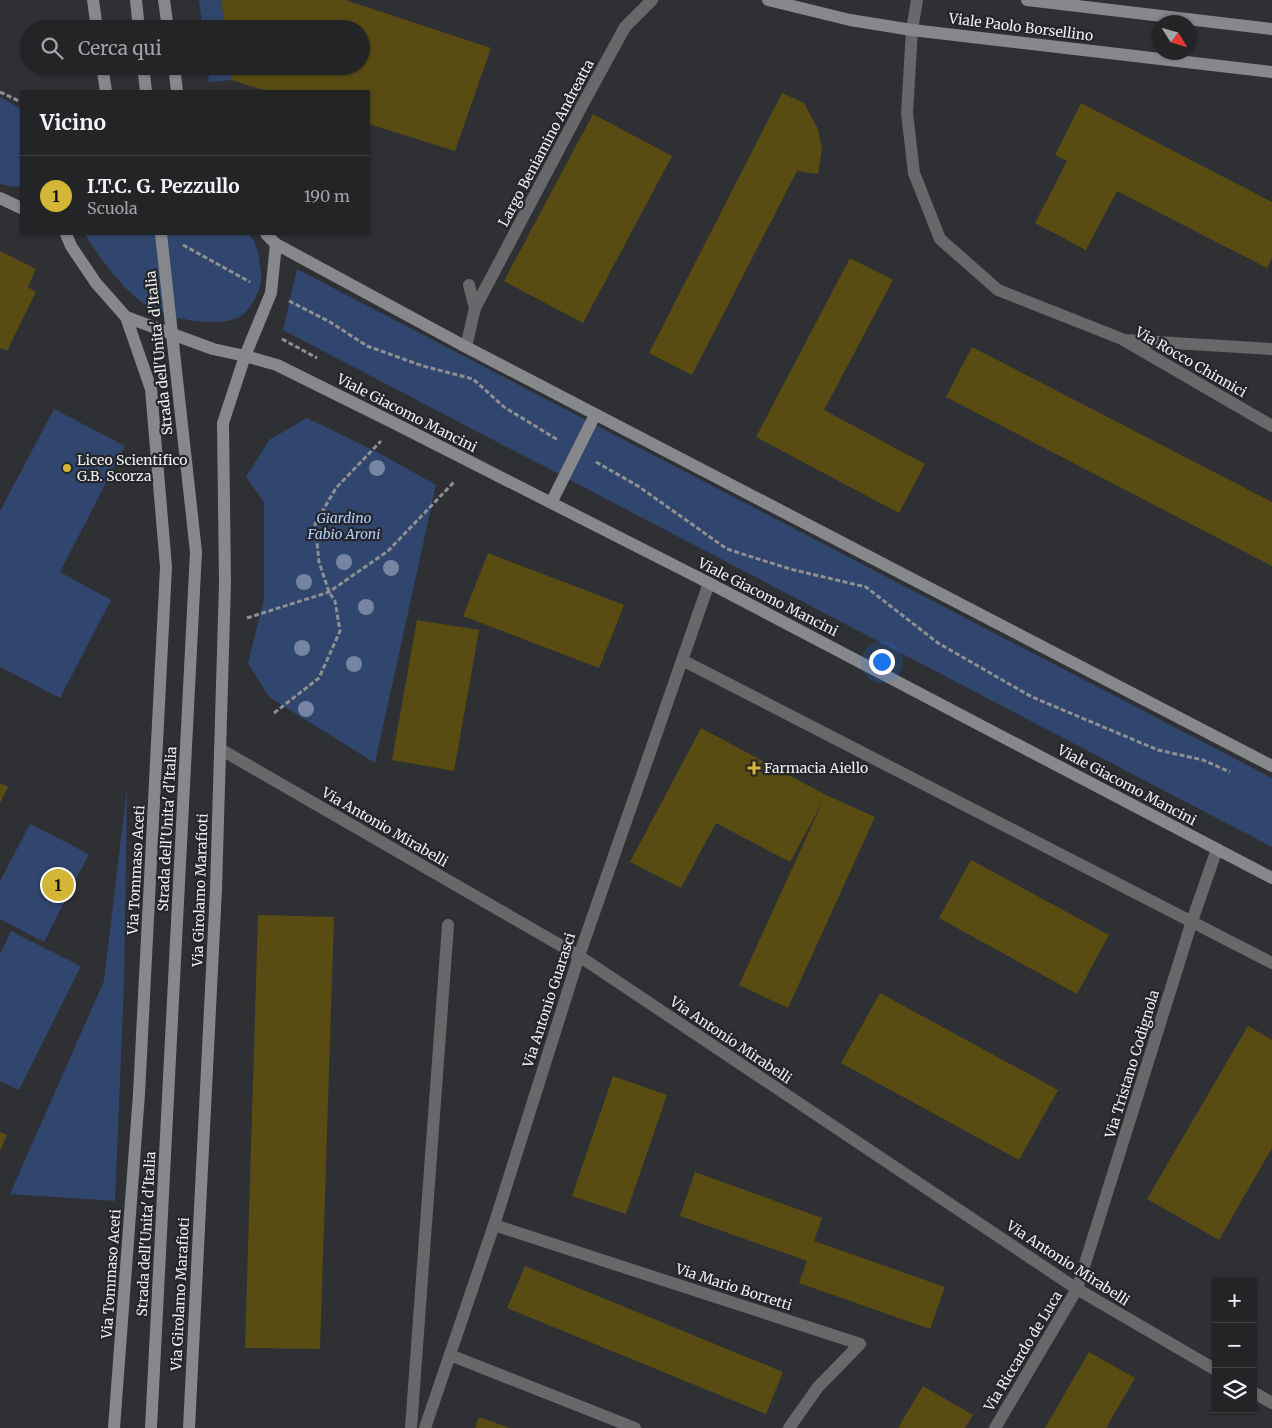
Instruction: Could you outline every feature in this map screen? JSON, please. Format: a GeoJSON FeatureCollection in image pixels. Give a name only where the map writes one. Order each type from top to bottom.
{"type":"FeatureCollection","features":[{"type":"Feature","properties":{"kind":"street"},"geometry":{"type":"LineString","coordinates":[[92,0],[95,20]]}},
{"type":"Feature","properties":{"kind":"street"},"geometry":{"type":"LineString","coordinates":[[136,0],[138,20]]}},
{"type":"Feature","properties":{"kind":"street"},"geometry":{"type":"LineString","coordinates":[[164,0],[167,20]]}},
{"type":"Feature","properties":{"kind":"street","name":"Largo Beniamino Andreatta"},"geometry":{"type":"LineString","coordinates":[[475,308],[625,27],[652,0]]}},
{"type":"Feature","properties":{"kind":"street","name":"Viale Paolo Borsellino"},"geometry":{"type":"LineString","coordinates":[[768,0],[850,20],[912,30],[1272,72]]}},
{"type":"Feature","properties":{"kind":"street","name":"Via Rocco Chinnici"},"geometry":{"type":"LineString","coordinates":[[917,0],[912,30],[907,113],[914,174],[940,238],[998,290],[1122,339],[1272,426]]}},
{"type":"Feature","properties":{"kind":"street","name":"Viale Paolo Borsellino"},"geometry":{"type":"LineString","coordinates":[[1027,0],[1272,29]]}},
{"type":"Feature","properties":{"kind":"street"},"geometry":{"type":"LineString","coordinates":[[103,75],[106,90]]}},
{"type":"Feature","properties":{"kind":"street"},"geometry":{"type":"LineString","coordinates":[[144,75],[146,90]]}},
{"type":"Feature","properties":{"kind":"street"},"geometry":{"type":"LineString","coordinates":[[175,75],[177,90]]}},
{"type":"Feature","properties":{"kind":"street"},"geometry":{"type":"LineString","coordinates":[[0,198],[20,208]]}},
{"type":"Feature","properties":{"kind":"street","name":"Viale Giacomo Mancini"},"geometry":{"type":"LineString","coordinates":[[66,235],[71,246],[96,284],[126,317],[213,349],[277,364],[709,583],[1272,878]]}},
{"type":"Feature","properties":{"kind":"street","name":"Strada dell'Unita' d'Italia"},"geometry":{"type":"LineString","coordinates":[[151,1428],[196,552],[161,235]]}},
{"type":"Feature","properties":{"kind":"street"},"geometry":{"type":"LineString","coordinates":[[267,235],[276,244],[466,348],[1272,766]]}},
{"type":"Feature","properties":{"kind":"street"},"geometry":{"type":"LineString","coordinates":[[245,356],[271,293],[276,244]]}},
{"type":"Feature","properties":{"kind":"street"},"geometry":{"type":"LineString","coordinates":[[466,348],[475,308],[469,285]]}},
{"type":"Feature","properties":{"kind":"street","name":"Via Tommaso Aceti"},"geometry":{"type":"LineString","coordinates":[[114,1428],[140,1084],[166,567],[151,389],[126,317]]}},
{"type":"Feature","properties":{"kind":"street","name":"Via Rocco Chinnici"},"geometry":{"type":"LineString","coordinates":[[1122,339],[1272,349]]}},
{"type":"Feature","properties":{"kind":"street","name":"Via Girolamo Marafioti"},"geometry":{"type":"LineString","coordinates":[[189,1428],[216,889],[225,583],[223,423],[245,356]]}},
{"type":"Feature","properties":{"kind":"street"},"geometry":{"type":"LineString","coordinates":[[551,502],[595,415]]}},
{"type":"Feature","properties":{"kind":"street","name":"Via Antonio Guarasci"},"geometry":{"type":"LineString","coordinates":[[425,1428],[494,1225],[578,956],[709,583]]}},
{"type":"Feature","properties":{"kind":"street"},"geometry":{"type":"LineString","coordinates":[[682,660],[1272,963]]}},
{"type":"Feature","properties":{"kind":"street","name":"Via Antonio Mirabelli"},"geometry":{"type":"LineString","coordinates":[[220,749],[578,956],[1077,1289],[1213,1368]]}},
{"type":"Feature","properties":{"kind":"street","name":"Via Tristano Codignola"},"geometry":{"type":"LineString","coordinates":[[1077,1289],[1192,921],[1217,849]]}},
{"type":"Feature","properties":{"kind":"street"},"geometry":{"type":"LineString","coordinates":[[412,1428],[448,925]]}},
{"type":"Feature","properties":{"kind":"street","name":"Via Mario Borretti"},"geometry":{"type":"LineString","coordinates":[[494,1225],[860,1344],[818,1387],[788,1428]]}},
{"type":"Feature","properties":{"kind":"street","name":"Via Riccardo de Luca"},"geometry":{"type":"LineString","coordinates":[[994,1428],[1077,1289]]}},
{"type":"Feature","properties":{"kind":"street"},"geometry":{"type":"LineString","coordinates":[[450,1355],[635,1428]]}},
{"type":"Feature","properties":{"kind":"street"},"geometry":{"type":"LineString","coordinates":[[1257,1394],[1272,1403]]}},
{"type":"Feature","properties":{"kind":"path"},"geometry":{"type":"LineString","coordinates":[[0,92],[20,102]]}},
{"type":"Feature","properties":{"kind":"path"},"geometry":{"type":"LineString","coordinates":[[180,243],[271,293],[330,322],[367,346],[423,366],[473,379],[504,407],[638,486],[728,549],[790,569],[866,586],[938,643],[1032,697],[1158,750],[1203,760],[1238,775]]}},
{"type":"Feature","properties":{"kind":"path"},"geometry":{"type":"LineString","coordinates":[[274,713],[319,678],[340,631],[335,601],[329,592],[319,562],[315,524],[336,488],[380,441]]}},
{"type":"Feature","properties":{"kind":"path"},"geometry":{"type":"LineString","coordinates":[[247,618],[329,592],[388,551],[455,481]]}},
{"type":"Feature","properties":{"kind":"green space"},"geometry":{"type":"Polygon","coordinates":[[[199,0],[221,0],[224,20],[202,20],[199,0]]]}},
{"type":"Feature","properties":{"kind":"green space"},"geometry":{"type":"Polygon","coordinates":[[[208,75],[231,75],[232,80],[209,82],[208,75]]]}},
{"type":"Feature","properties":{"kind":"green space"},"geometry":{"type":"Polygon","coordinates":[[[0,97],[20,108],[20,186],[0,184],[0,97]]]}},
{"type":"Feature","properties":{"kind":"green space"},"geometry":{"type":"Polygon","coordinates":[[[86,235],[249,235],[258,252],[261,272],[260,287],[249,309],[235,319],[206,322],[185,319],[157,311],[136,298],[116,278],[86,235]]]}},
{"type":"Feature","properties":{"kind":"green space"},"geometry":{"type":"Polygon","coordinates":[[[297,269],[1272,778],[1272,847],[283,330],[297,269]]]}},
{"type":"Feature","properties":{"kind":"green space"},"geometry":{"type":"Polygon","coordinates":[[[54,409],[125,446],[60,572],[111,600],[60,698],[0,667],[0,511],[54,409]]]}},
{"type":"Feature","properties":{"kind":"green space","name":"Giardino Fabio Aroni"},"geometry":{"type":"Polygon","coordinates":[[[307,418],[381,454],[436,485],[375,763],[269,697],[248,663],[264,599],[264,502],[246,477],[269,440],[307,418]]]}},
{"type":"Feature","properties":{"kind":"green space"},"geometry":{"type":"Polygon","coordinates":[[[127,788],[124,983],[115,1201],[10,1194],[104,981],[127,788]]]}},
{"type":"Feature","properties":{"kind":"green space"},"geometry":{"type":"Polygon","coordinates":[[[30,824],[89,854],[44,942],[0,919],[0,881],[30,824]]]}},
{"type":"Feature","properties":{"kind":"green space"},"geometry":{"type":"Polygon","coordinates":[[[11,931],[81,966],[19,1090],[0,1081],[0,954],[11,931]]]}},
{"type":"Feature","properties":{"kind":"building"},"geometry":{"type":"Polygon","coordinates":[[[221,0],[345,0],[491,48],[455,151],[370,124],[370,90],[263,90],[232,80],[231,75],[370,75],[370,20],[224,20],[221,0]]]}},
{"type":"Feature","properties":{"kind":"building"},"geometry":{"type":"Polygon","coordinates":[[[782,93],[804,103],[818,129],[822,149],[818,174],[797,171],[692,375],[649,353],[782,93]]]}},
{"type":"Feature","properties":{"kind":"building"},"geometry":{"type":"Polygon","coordinates":[[[1081,103],[1272,202],[1272,258],[1267,268],[1117,191],[1086,250],[1035,223],[1067,161],[1055,155],[1081,103]]]}},
{"type":"Feature","properties":{"kind":"building"},"geometry":{"type":"Polygon","coordinates":[[[593,114],[672,156],[583,323],[504,281],[593,114]]]}},
{"type":"Feature","properties":{"kind":"building"},"geometry":{"type":"Polygon","coordinates":[[[0,251],[36,269],[28,287],[36,292],[7,351],[0,348],[0,251]]]}},
{"type":"Feature","properties":{"kind":"building"},"geometry":{"type":"Polygon","coordinates":[[[850,258],[893,280],[824,410],[925,464],[899,513],[756,437],[850,258]]]}},
{"type":"Feature","properties":{"kind":"building"},"geometry":{"type":"Polygon","coordinates":[[[972,347],[1272,502],[1272,566],[946,397],[972,347]]]}},
{"type":"Feature","properties":{"kind":"building"},"geometry":{"type":"Polygon","coordinates":[[[488,553],[624,605],[599,668],[463,616],[488,553]]]}},
{"type":"Feature","properties":{"kind":"building"},"geometry":{"type":"Polygon","coordinates":[[[417,620],[479,630],[454,771],[392,760],[417,620]]]}},
{"type":"Feature","properties":{"kind":"building"},"geometry":{"type":"Polygon","coordinates":[[[701,728],[826,795],[875,817],[788,1008],[739,985],[823,801],[790,862],[716,823],[681,888],[630,862],[701,728]]]}},
{"type":"Feature","properties":{"kind":"building"},"geometry":{"type":"Polygon","coordinates":[[[0,783],[8,787],[0,803],[0,783]]]}},
{"type":"Feature","properties":{"kind":"building"},"geometry":{"type":"Polygon","coordinates":[[[971,860],[1109,935],[1077,994],[939,918],[971,860]]]}},
{"type":"Feature","properties":{"kind":"building"},"geometry":{"type":"Polygon","coordinates":[[[258,915],[334,917],[320,1349],[245,1348],[258,915]]]}},
{"type":"Feature","properties":{"kind":"building"},"geometry":{"type":"Polygon","coordinates":[[[880,993],[1058,1090],[1019,1160],[841,1063],[880,993]]]}},
{"type":"Feature","properties":{"kind":"building"},"geometry":{"type":"Polygon","coordinates":[[[1248,1026],[1272,1040],[1272,1148],[1219,1240],[1147,1199],[1248,1026]]]}},
{"type":"Feature","properties":{"kind":"building"},"geometry":{"type":"Polygon","coordinates":[[[613,1076],[667,1095],[626,1214],[572,1196],[613,1076]]]}},
{"type":"Feature","properties":{"kind":"building"},"geometry":{"type":"Polygon","coordinates":[[[0,1132],[7,1135],[0,1151],[0,1132]]]}},
{"type":"Feature","properties":{"kind":"building"},"geometry":{"type":"Polygon","coordinates":[[[695,1172],[822,1218],[814,1241],[945,1287],[930,1329],[799,1283],[807,1261],[680,1216],[695,1172]]]}},
{"type":"Feature","properties":{"kind":"building"},"geometry":{"type":"Polygon","coordinates":[[[525,1266],[783,1372],[766,1414],[507,1308],[525,1266]]]}},
{"type":"Feature","properties":{"kind":"building"},"geometry":{"type":"Polygon","coordinates":[[[1089,1352],[1135,1378],[1106,1428],[1045,1428],[1089,1352]]]}},
{"type":"Feature","properties":{"kind":"building"},"geometry":{"type":"Polygon","coordinates":[[[923,1386],[973,1415],[965,1428],[898,1428],[923,1386]]]}},
{"type":"Feature","properties":{"kind":"building"},"geometry":{"type":"Polygon","coordinates":[[[479,1417],[510,1428],[475,1428],[479,1417]]]}},
{"type":"Feature","properties":{"kind":"place","name":"Liceo Scientifico G.B. Scorza"},"geometry":{"type":"Point","coordinates":[67,468]}},
{"type":"Feature","properties":{"kind":"place","name":"Farmacia Aiello"},"geometry":{"type":"Point","coordinates":[754,768]}},
{"type":"Feature","properties":{"kind":"place","name":"I.T.C. G. Pezzullo"},"geometry":{"type":"Point","coordinates":[58,885]}}]}
